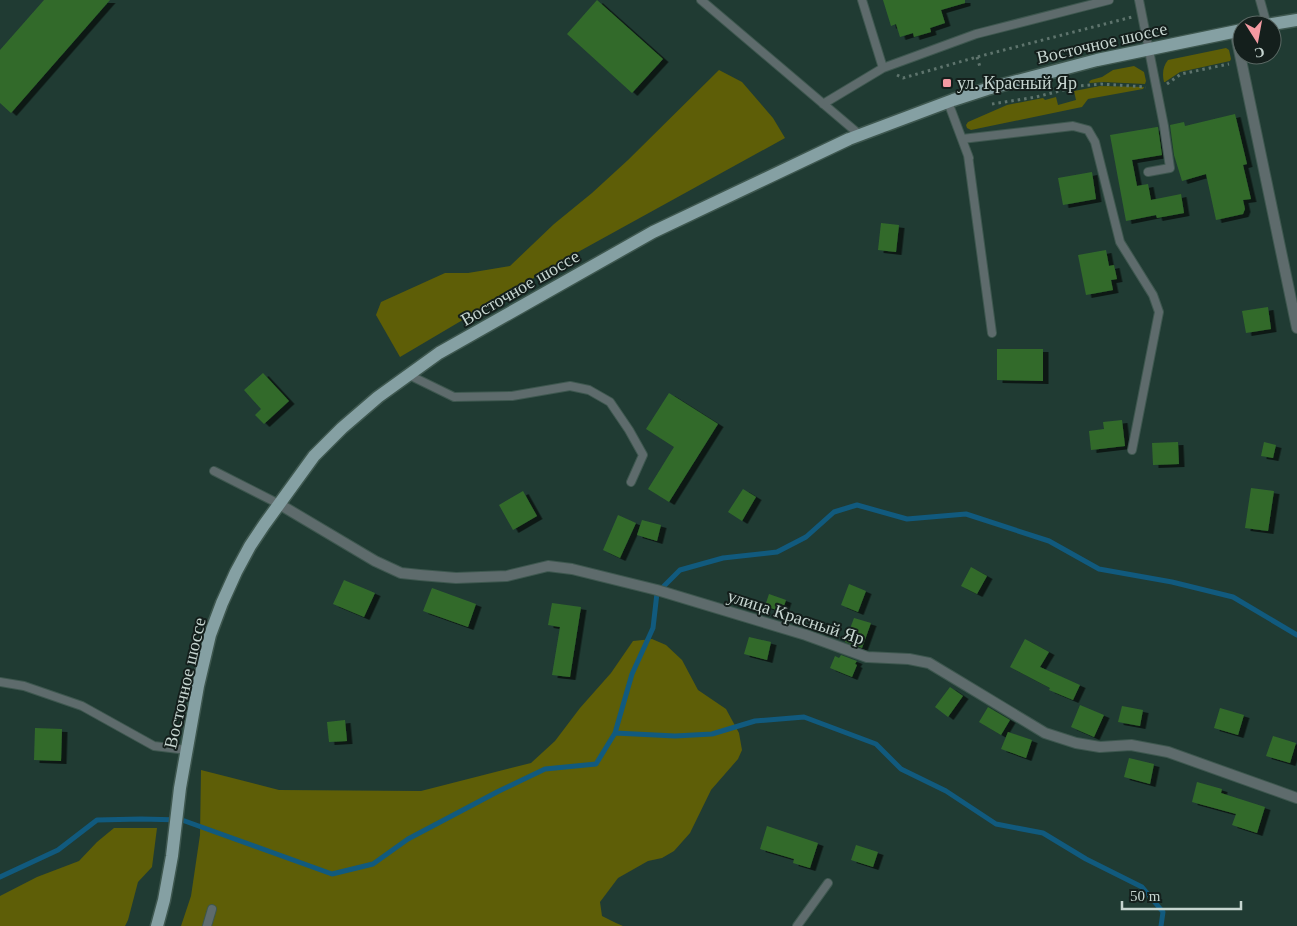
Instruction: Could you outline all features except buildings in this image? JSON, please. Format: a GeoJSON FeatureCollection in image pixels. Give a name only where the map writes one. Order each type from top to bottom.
{"type":"FeatureCollection","features":[{"type":"Feature","properties":{"kind":"main road"},"geometry":{"type":"LineString","coordinates":[[1282,22],[1297,20]]}},
{"type":"Feature","properties":{"kind":"main road","name":"Восточное шоссе"},"geometry":{"type":"LineString","coordinates":[[157,926],[172,856],[186,750],[198,686],[213,627],[236,572],[250,546],[279,504],[314,456],[378,397],[439,354],[653,232],[860,135],[987,89],[1097,60],[1232,31]]}},
{"type":"Feature","properties":{"kind":"street"},"geometry":{"type":"LineString","coordinates":[[1243,65],[1297,328]]}},
{"type":"Feature","properties":{"kind":"street","name":"улица Красный Яр"},"geometry":{"type":"LineString","coordinates":[[279,504],[375,561],[401,572],[456,578],[506,576],[548,566],[572,569],[657,590],[806,635],[867,657],[909,659],[929,663],[1045,733],[1100,748],[1132,746],[1168,752],[1297,798]]}},
{"type":"Feature","properties":{"kind":"lane"},"geometry":{"type":"LineString","coordinates":[[701,0],[860,135]]}},
{"type":"Feature","properties":{"kind":"lane"},"geometry":{"type":"LineString","coordinates":[[862,0],[883,68]]}},
{"type":"Feature","properties":{"kind":"lane"},"geometry":{"type":"LineString","coordinates":[[823,104],[883,68],[976,34],[1109,0]]}},
{"type":"Feature","properties":{"kind":"lane"},"geometry":{"type":"LineString","coordinates":[[1139,0],[1170,168],[1148,172]]}},
{"type":"Feature","properties":{"kind":"lane"},"geometry":{"type":"LineString","coordinates":[[1260,0],[1264,15]]}},
{"type":"Feature","properties":{"kind":"lane"},"geometry":{"type":"LineString","coordinates":[[948,102],[969,159],[992,333]]}},
{"type":"Feature","properties":{"kind":"lane"},"geometry":{"type":"LineString","coordinates":[[962,140],[1073,126],[1088,130],[1095,142],[1120,242],[1153,295],[1159,312],[1132,450]]}},
{"type":"Feature","properties":{"kind":"lane"},"geometry":{"type":"LineString","coordinates":[[409,375],[454,398],[512,396],[570,386],[589,390],[610,402],[629,430],[643,456],[631,482]]}},
{"type":"Feature","properties":{"kind":"lane"},"geometry":{"type":"LineString","coordinates":[[214,471],[279,504]]}},
{"type":"Feature","properties":{"kind":"lane"},"geometry":{"type":"LineString","coordinates":[[0,682],[24,686],[82,706],[154,746],[186,750]]}},
{"type":"Feature","properties":{"kind":"lane"},"geometry":{"type":"LineString","coordinates":[[797,926],[828,883]]}},
{"type":"Feature","properties":{"kind":"lane"},"geometry":{"type":"LineString","coordinates":[[206,926],[212,909]]}},
{"type":"Feature","properties":{"kind":"path"},"geometry":{"type":"LineString","coordinates":[[883,68],[903,78],[1142,14]]}},
{"type":"Feature","properties":{"kind":"path"},"geometry":{"type":"LineString","coordinates":[[977,57],[980,68]]}},
{"type":"Feature","properties":{"kind":"path"},"geometry":{"type":"LineString","coordinates":[[992,104],[1036,98],[1079,86],[1101,84],[1156,87],[1165,85],[1181,74],[1232,63]]}},
{"type":"Feature","properties":{"kind":"shaded area"},"geometry":{"type":"Polygon","coordinates":[[[1226,48],[1229,50],[1230,61],[1180,72],[1164,82],[1163,70],[1168,60],[1226,48]]]}},
{"type":"Feature","properties":{"kind":"shaded area"},"geometry":{"type":"Polygon","coordinates":[[[1134,66],[1144,72],[1145,84],[1089,82],[1113,70],[1134,66]]]}},
{"type":"Feature","properties":{"kind":"shaded area"},"geometry":{"type":"Polygon","coordinates":[[[719,70],[742,82],[773,118],[785,138],[578,252],[400,357],[376,315],[381,302],[445,273],[468,273],[510,266],[554,224],[628,160],[719,70]]]}},
{"type":"Feature","properties":{"kind":"shaded area"},"geometry":{"type":"Polygon","coordinates":[[[1100,86],[1144,87],[1143,89],[1088,99],[1082,107],[971,130],[966,125],[968,122],[1007,105],[1056,97],[1058,105],[1076,100],[1074,91],[1100,86]]]}},
{"type":"Feature","properties":{"kind":"shaded area"},"geometry":{"type":"Polygon","coordinates":[[[652,639],[666,645],[682,660],[698,690],[726,709],[739,733],[742,750],[738,759],[711,790],[690,833],[674,851],[662,858],[648,861],[618,878],[600,902],[602,916],[623,926],[181,926],[191,896],[200,835],[201,770],[279,790],[421,791],[531,763],[555,741],[580,708],[611,673],[633,641],[652,639]]]}},
{"type":"Feature","properties":{"kind":"shaded area"},"geometry":{"type":"Polygon","coordinates":[[[114,828],[157,828],[152,867],[138,882],[125,926],[0,926],[0,896],[37,877],[79,861],[114,828]]]}},
{"type":"Feature","properties":{"kind":"waterway"},"geometry":{"type":"LineString","coordinates":[[615,733],[632,674],[653,628],[657,593],[680,570],[723,558],[777,552],[806,537],[834,512],[857,505],[907,519],[966,514],[1049,541],[1099,569],[1172,582],[1233,597],[1297,635]]}},
{"type":"Feature","properties":{"kind":"waterway"},"geometry":{"type":"LineString","coordinates":[[0,877],[58,850],[97,820],[141,819],[182,820],[332,874],[373,864],[408,839],[545,769],[596,764],[615,733],[675,736],[712,734],[755,721],[804,717],[876,744],[901,769],[946,791],[996,824],[1043,833],[1086,859],[1142,887],[1163,912],[1161,926]]}},
{"type":"Feature","properties":{"kind":"place","name":"ул. Красный Яр"},"geometry":{"type":"Point","coordinates":[947,83]}}]}
